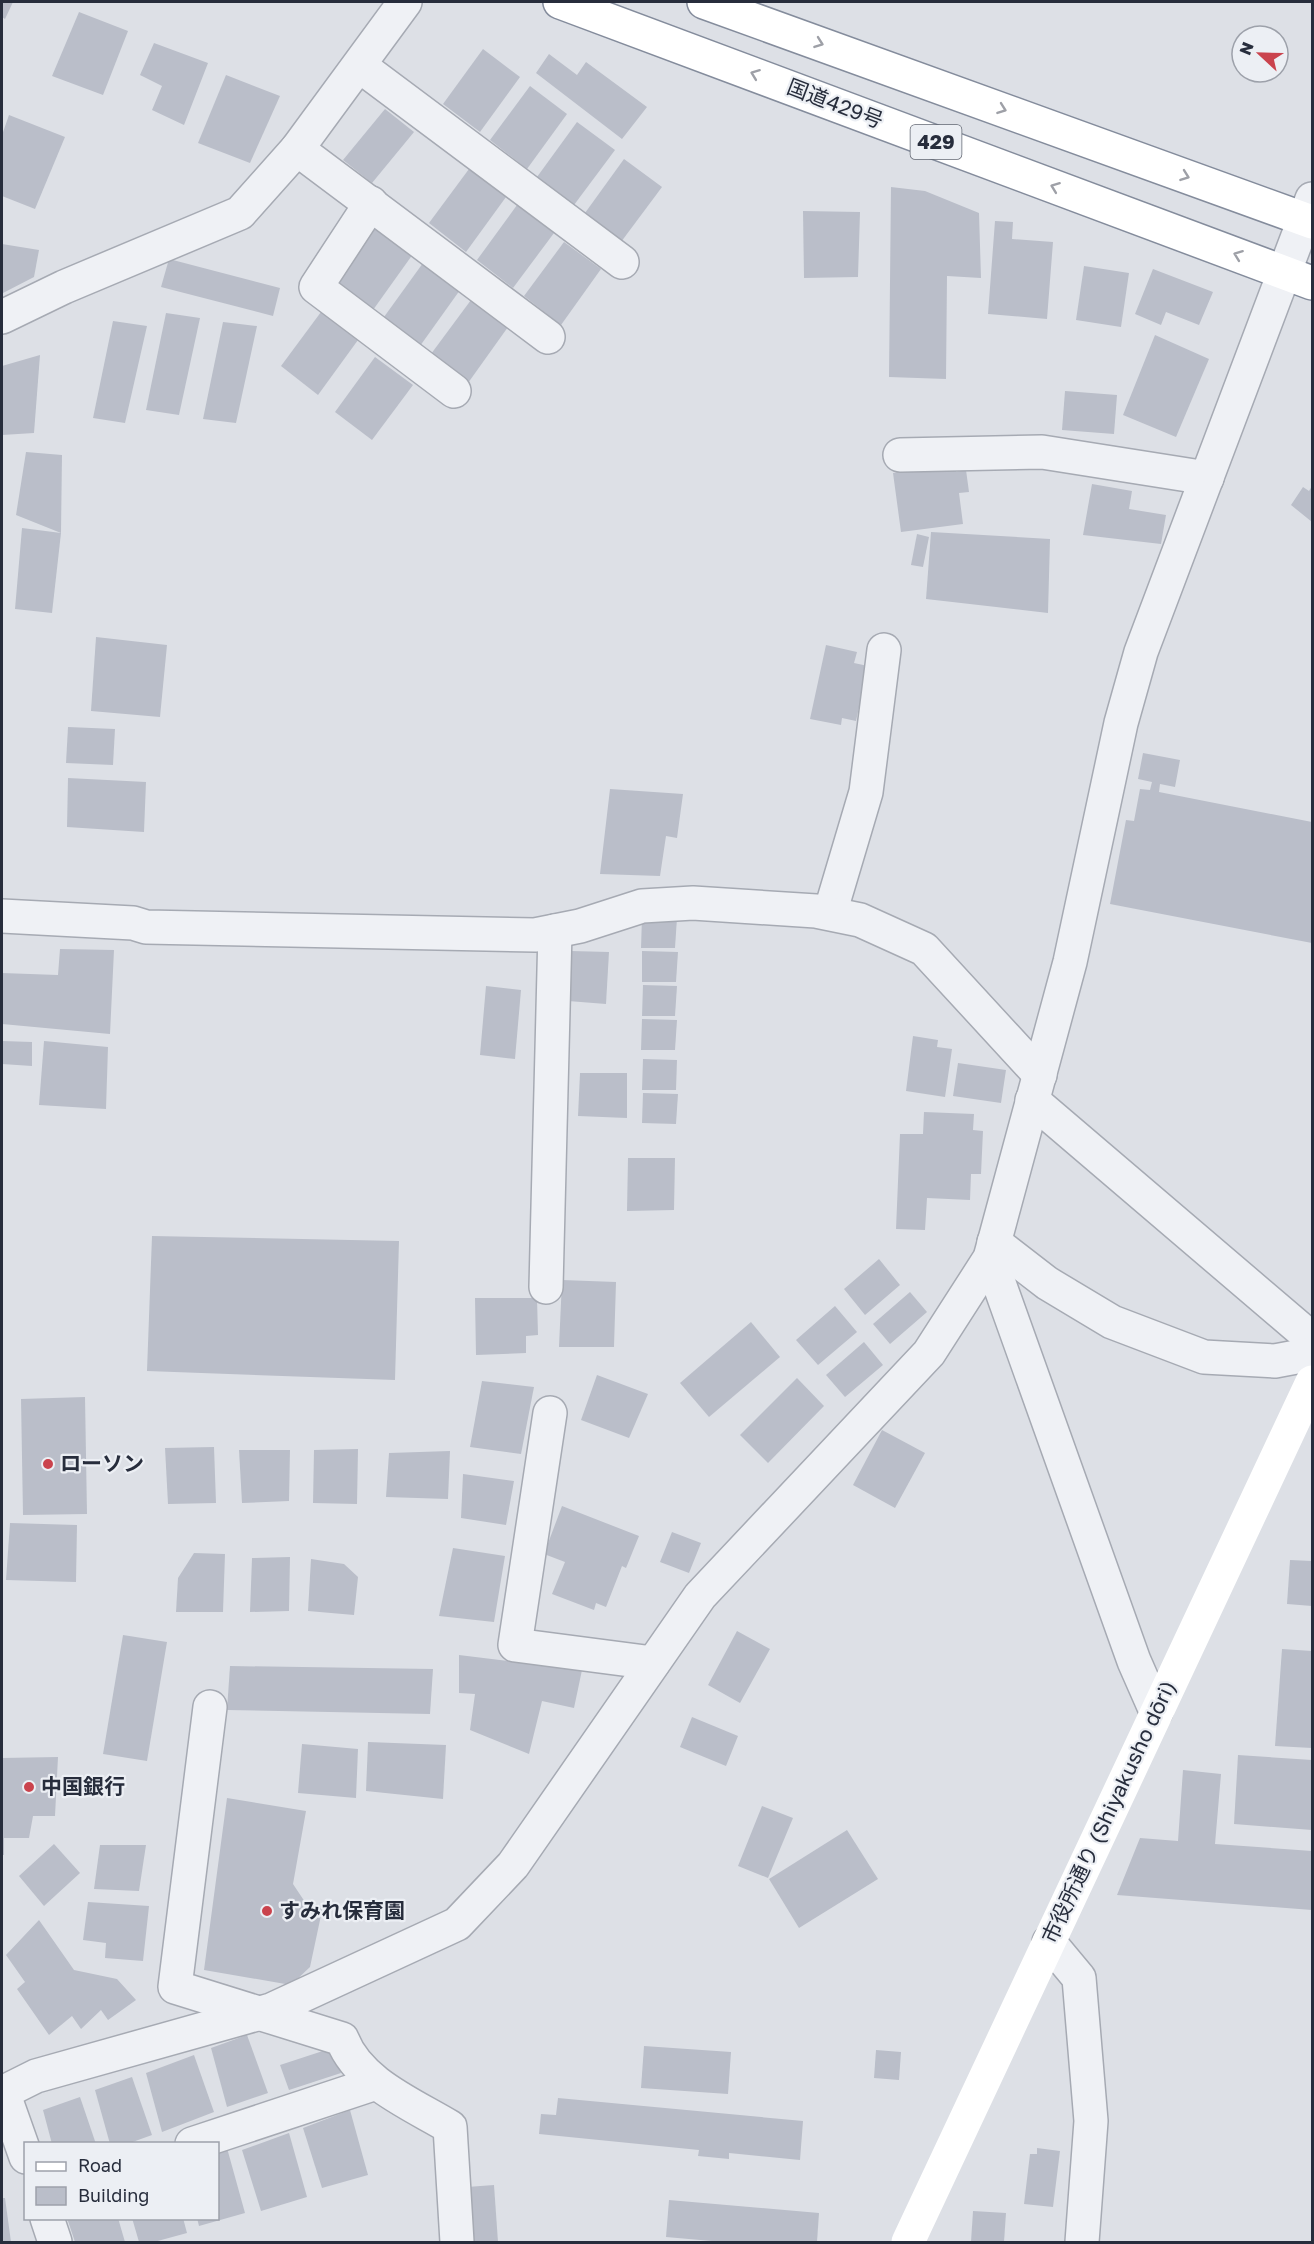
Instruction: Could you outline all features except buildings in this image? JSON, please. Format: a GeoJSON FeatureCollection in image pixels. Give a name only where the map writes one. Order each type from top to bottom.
{"type":"FeatureCollection","features":[{"type":"Feature","properties":{"kind":"main road","name":"国道429号"},"geometry":{"type":"LineString","coordinates":[[561,2],[1299,278]]}},
{"type":"Feature","properties":{"kind":"main road","name":"429"},"geometry":{"type":"LineString","coordinates":[[704,2],[1310,213]]}},
{"type":"Feature","properties":{"kind":"main road","name":"市役所通り (Shiyakusho dōri)"},"geometry":{"type":"LineString","coordinates":[[908,2242],[1312,1382]]}},
{"type":"Feature","properties":{"kind":"street"},"geometry":{"type":"LineString","coordinates":[[2,317],[64,287],[240,213],[254,201],[297,149],[405,2]]}},
{"type":"Feature","properties":{"kind":"street"},"geometry":{"type":"LineString","coordinates":[[360,66],[622,262]]}},
{"type":"Feature","properties":{"kind":"street"},"geometry":{"type":"LineString","coordinates":[[297,149],[548,337]]}},
{"type":"Feature","properties":{"kind":"street"},"geometry":{"type":"LineString","coordinates":[[371,203],[316,287],[454,391]]}},
{"type":"Feature","properties":{"kind":"street"},"geometry":{"type":"LineString","coordinates":[[24,2152],[2,2093],[36,2076],[257,2014],[391,1956],[457,1924],[513,1865],[700,1596],[929,1353],[992,1250],[1070,962],[1121,723],[1141,652],[1207,478],[1299,278],[1310,213]]}},
{"type":"Feature","properties":{"kind":"street"},"geometry":{"type":"LineString","coordinates":[[900,455],[1042,452],[1207,478]]}},
{"type":"Feature","properties":{"kind":"street"},"geometry":{"type":"LineString","coordinates":[[830,914],[866,792],[884,650]]}},
{"type":"Feature","properties":{"kind":"street"},"geometry":{"type":"LineString","coordinates":[[2,916],[133,923],[146,927],[535,935],[580,926],[642,906],[693,903],[830,914],[860,920],[924,949],[1036,1088],[1312,1339]]}},
{"type":"Feature","properties":{"kind":"street"},"geometry":{"type":"LineString","coordinates":[[546,1287],[555,931]]}},
{"type":"Feature","properties":{"kind":"street"},"geometry":{"type":"LineString","coordinates":[[992,1250],[1112,1322],[1204,1357],[1275,1361],[1312,1354]]}},
{"type":"Feature","properties":{"kind":"street"},"geometry":{"type":"LineString","coordinates":[[992,1250],[1134,1661],[1156,1711]]}},
{"type":"Feature","properties":{"kind":"street"},"geometry":{"type":"LineString","coordinates":[[550,1413],[515,1645],[653,1663]]}},
{"type":"Feature","properties":{"kind":"street"},"geometry":{"type":"LineString","coordinates":[[210,1707],[175,1987],[342,2039],[348,2055],[376,2083],[450,2127],[457,2242]]}},
{"type":"Feature","properties":{"kind":"street"},"geometry":{"type":"LineString","coordinates":[[1049,1942],[1079,1978],[1091,2121],[1082,2242]]}},
{"type":"Feature","properties":{"kind":"street"},"geometry":{"type":"LineString","coordinates":[[198,2142],[376,2083]]}},
{"type":"Feature","properties":{"kind":"street"},"geometry":{"type":"LineString","coordinates":[[48,2220],[55,2242]]}},
{"type":"Feature","properties":{"kind":"place","name":"ローソン"},"geometry":{"type":"Point","coordinates":[48,1464]}},
{"type":"Feature","properties":{"kind":"place","name":"中国銀行"},"geometry":{"type":"Point","coordinates":[29,1787]}},
{"type":"Feature","properties":{"kind":"place","name":"すみれ保育園"},"geometry":{"type":"Point","coordinates":[267,1911]}}]}
